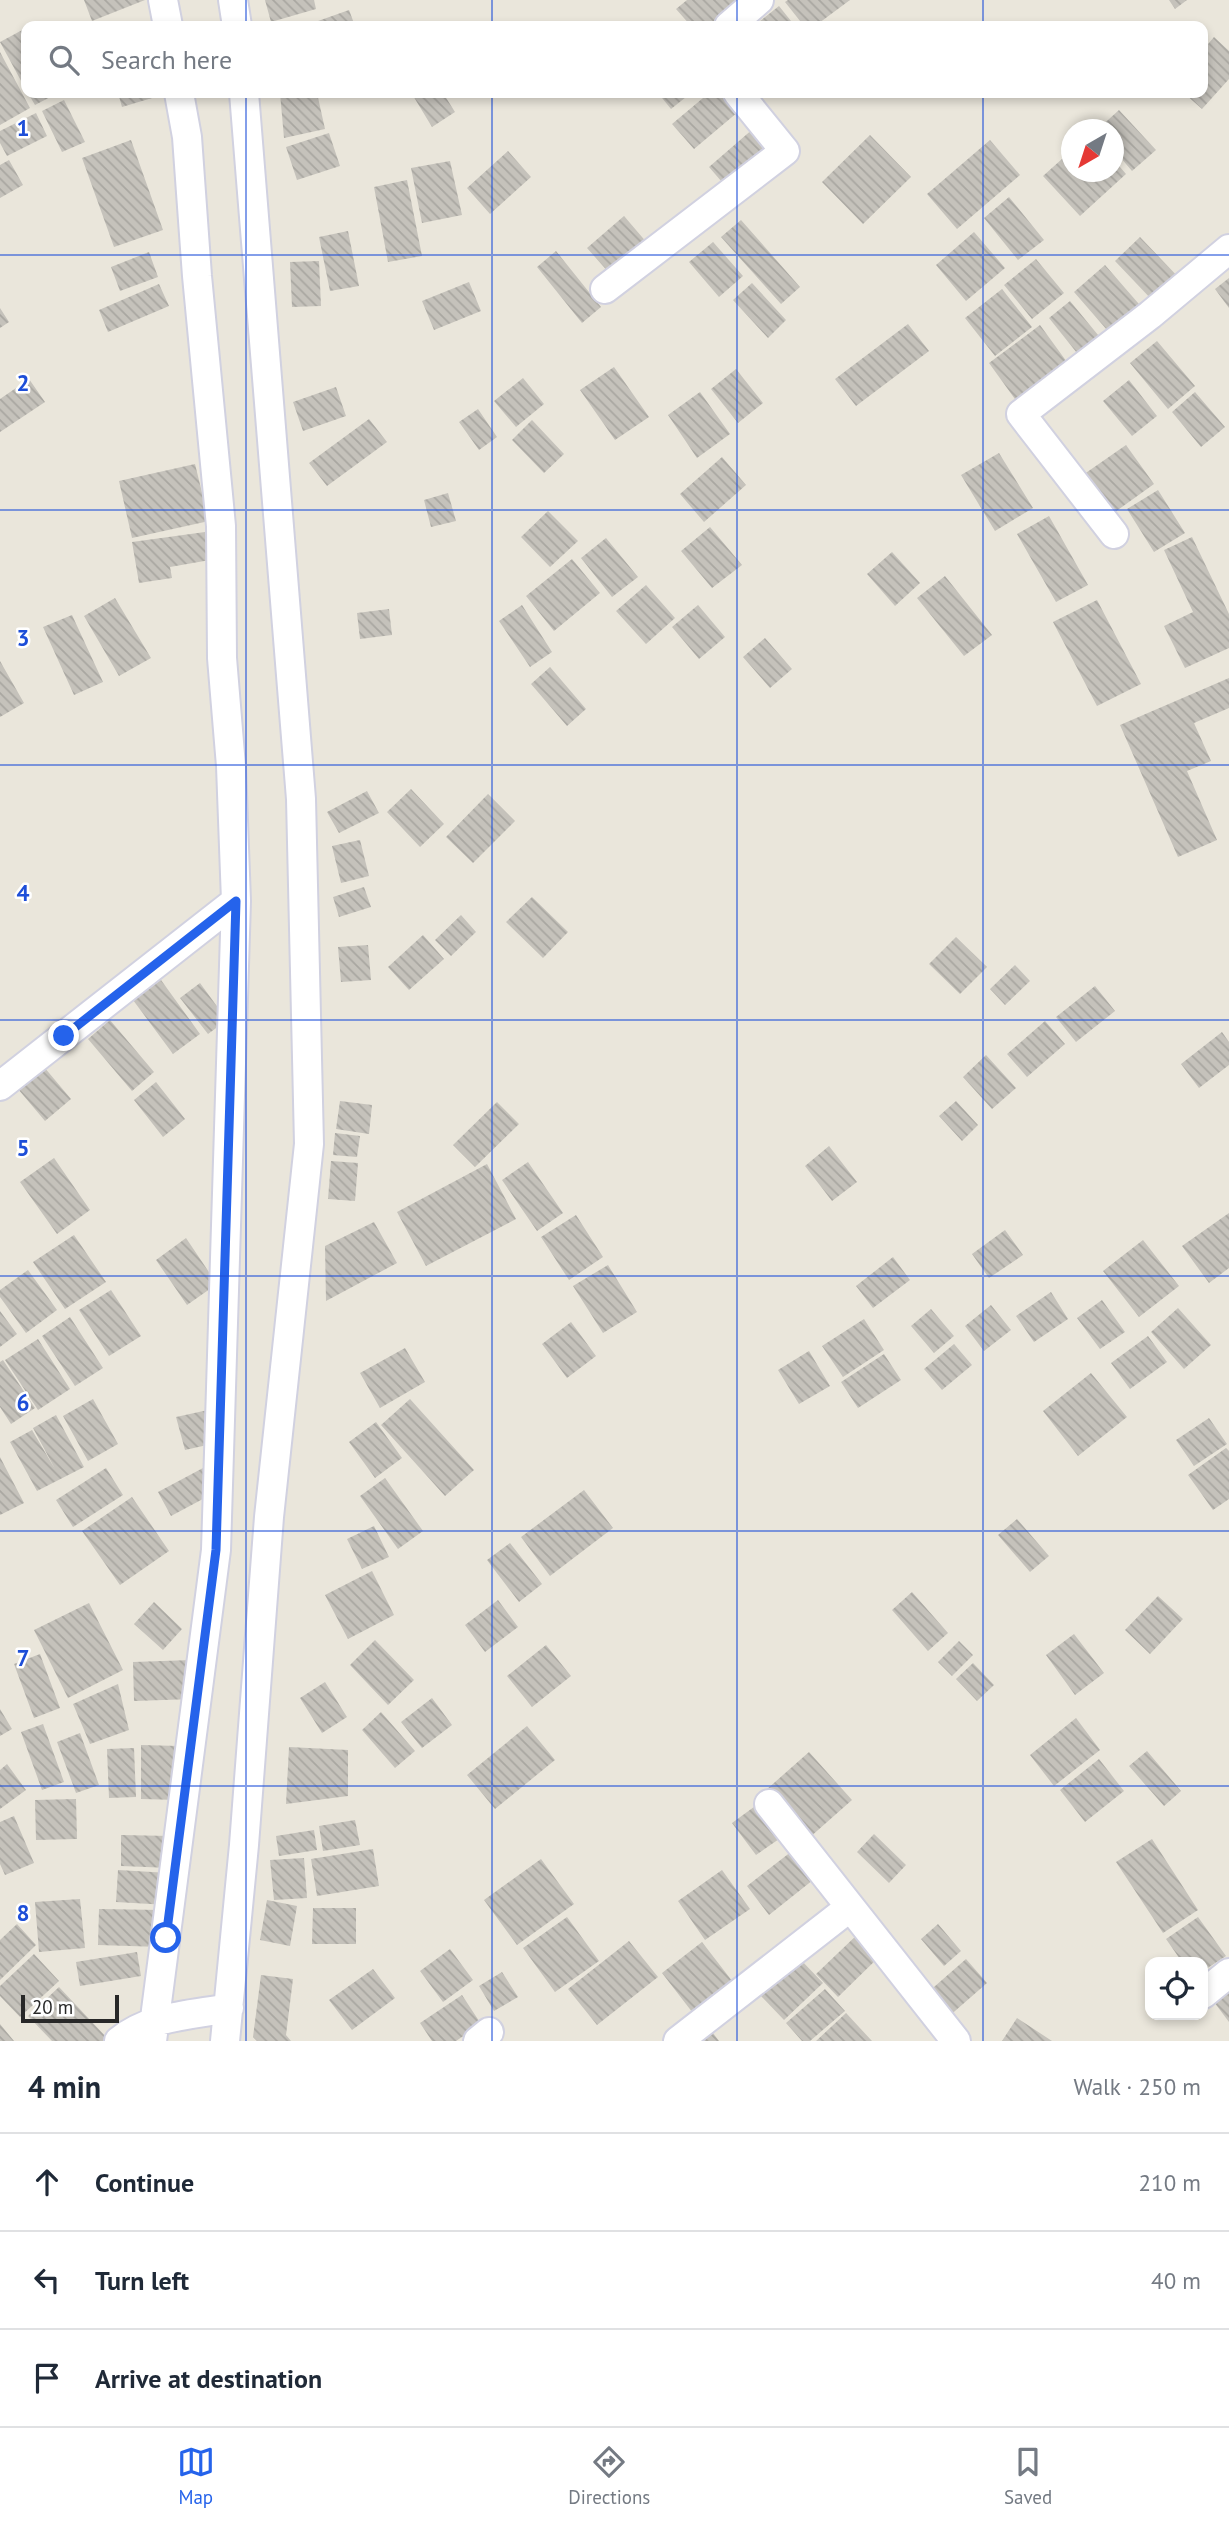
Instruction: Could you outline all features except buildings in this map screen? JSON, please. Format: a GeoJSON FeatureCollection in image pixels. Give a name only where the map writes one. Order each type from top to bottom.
{"type":"FeatureCollection","features":[{"type":"Feature","properties":{"kind":"street"},"geometry":{"type":"LineString","coordinates":[[163,0],[167,21]]}},
{"type":"Feature","properties":{"kind":"street"},"geometry":{"type":"LineString","coordinates":[[233,0],[236,21]]}},
{"type":"Feature","properties":{"kind":"street"},"geometry":{"type":"LineString","coordinates":[[735,21],[759,0]]}},
{"type":"Feature","properties":{"kind":"street"},"geometry":{"type":"LineString","coordinates":[[154,2031],[216,1550],[236,901],[231,766],[222,658],[221,526],[187,138],[180,98]]}},
{"type":"Feature","properties":{"kind":"street"},"geometry":{"type":"LineString","coordinates":[[225,2041],[244,1845],[269,1517],[309,1144],[301,799],[244,98]]}},
{"type":"Feature","properties":{"kind":"street"},"geometry":{"type":"LineString","coordinates":[[605,289],[785,150],[742,98]]}},
{"type":"Feature","properties":{"kind":"street"},"geometry":{"type":"LineString","coordinates":[[1114,534],[1021,414],[1150,315],[1229,249]]}},
{"type":"Feature","properties":{"kind":"street"},"geometry":{"type":"LineString","coordinates":[[0,1086],[236,901]]}},
{"type":"Feature","properties":{"kind":"street"},"geometry":{"type":"LineString","coordinates":[[769,1804],[956,2041]]}},
{"type":"Feature","properties":{"kind":"street"},"geometry":{"type":"LineString","coordinates":[[678,2041],[849,1908]]}},
{"type":"Feature","properties":{"kind":"street"},"geometry":{"type":"LineString","coordinates":[[1208,1990],[1229,1973]]}},
{"type":"Feature","properties":{"kind":"street"},"geometry":{"type":"LineString","coordinates":[[119,2041],[128,2034],[154,2031],[229,2008]]}},
{"type":"Feature","properties":{"kind":"route"},"geometry":{"type":"LineString","coordinates":[[64,1036],[236,901],[216,1550],[166,1938]]}}]}
